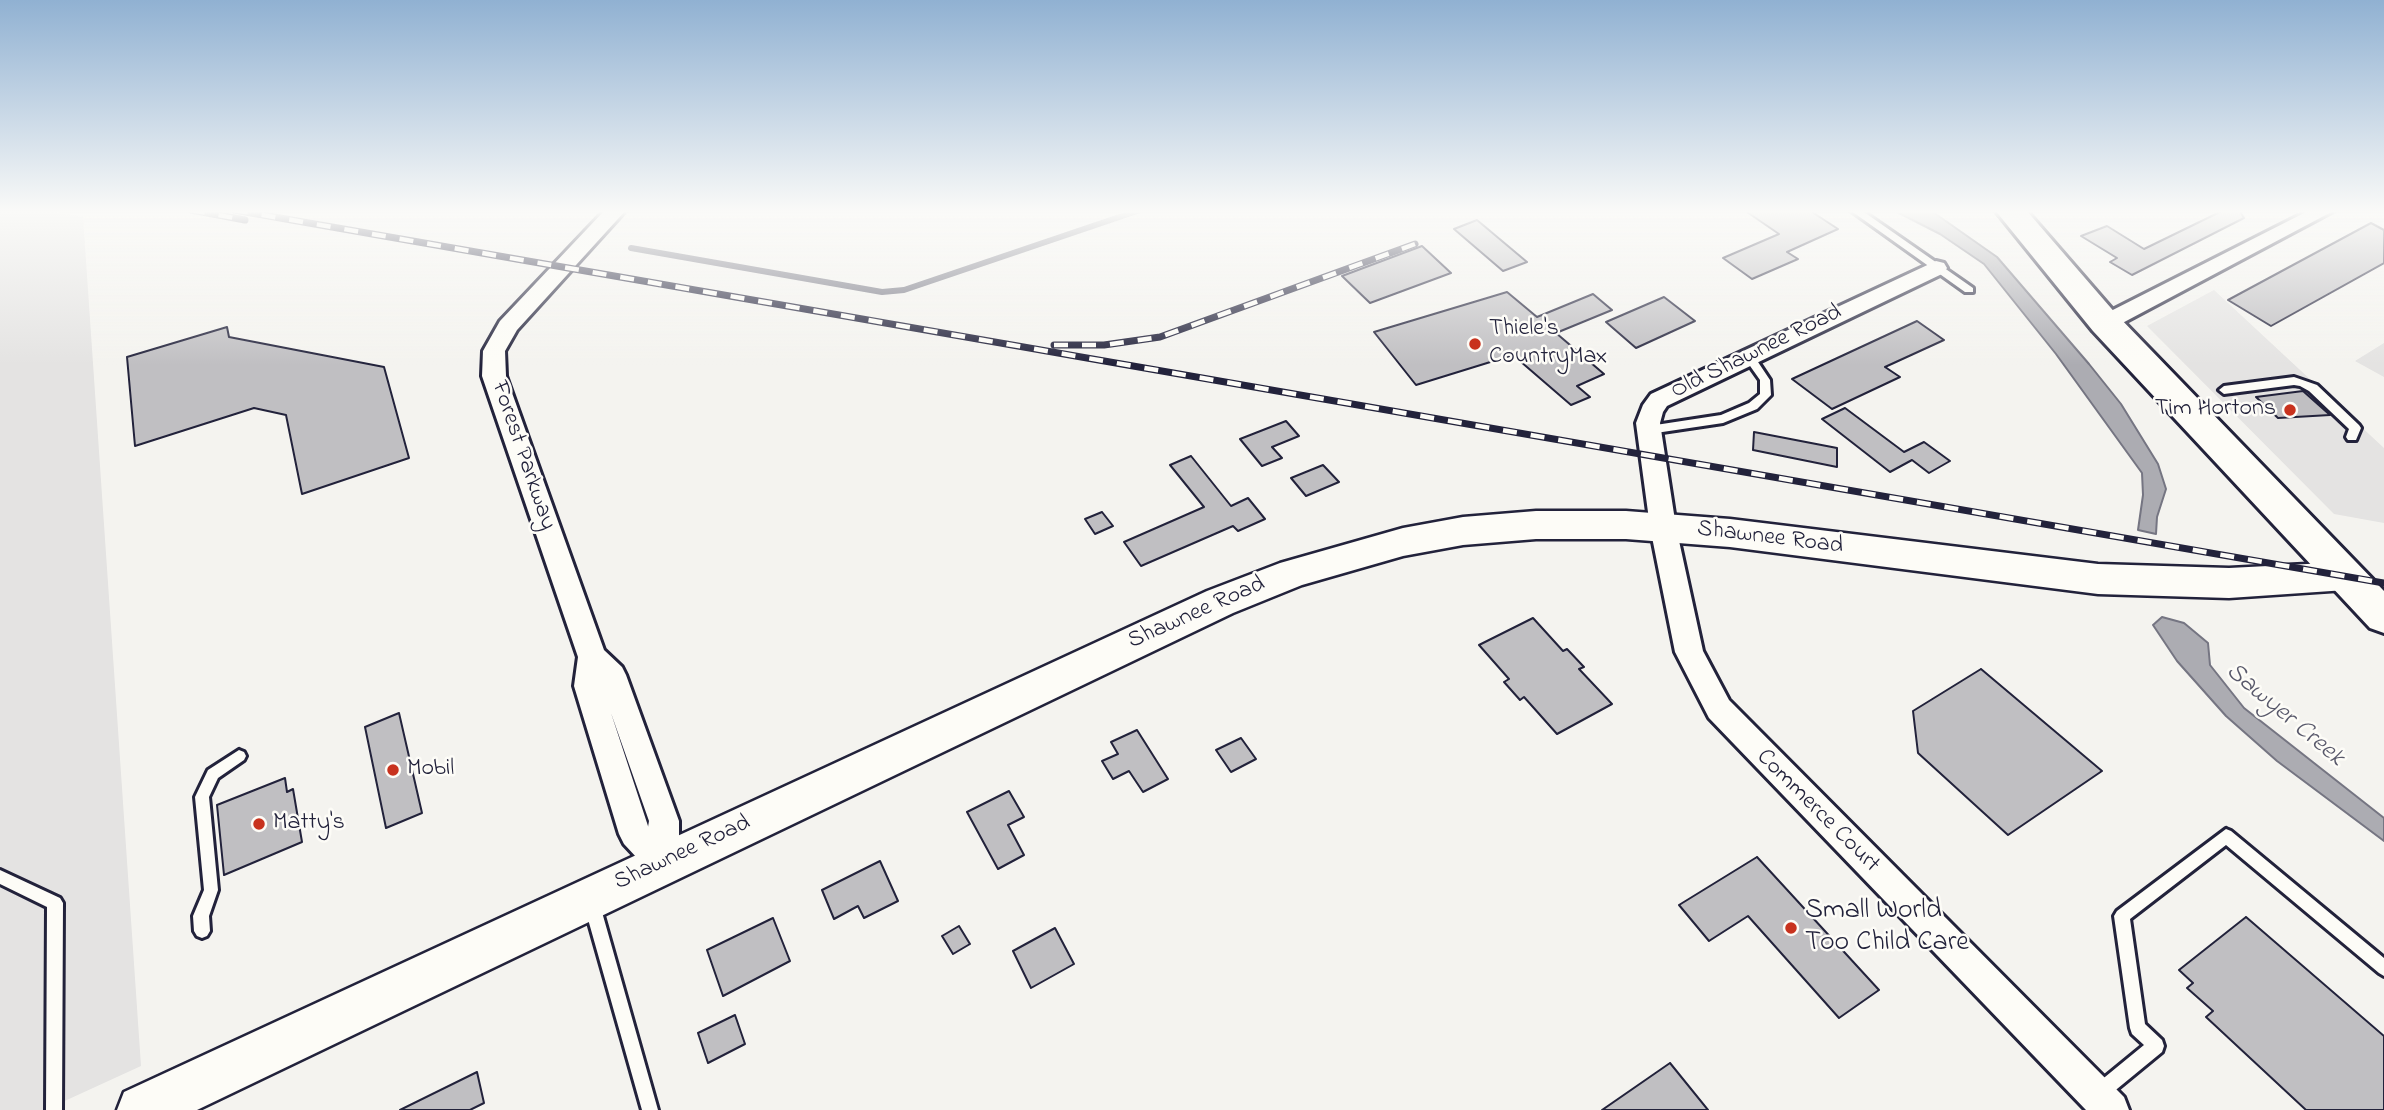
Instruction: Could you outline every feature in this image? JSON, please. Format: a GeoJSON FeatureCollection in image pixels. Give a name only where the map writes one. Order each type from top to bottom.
{"type":"FeatureCollection","features":[{"type":"Feature","properties":{"kind":"main road"},"geometry":{"type":"LineString","coordinates":[[2054,262],[2105,323],[2384,617]]}},
{"type":"Feature","properties":{"kind":"main road","name":"Shawnee Road"},"geometry":{"type":"LineString","coordinates":[[142,1110],[1220,602],[1293,573],[1364,552],[1463,531],[1593,524],[1663,527],[2098,579],[2229,583],[2346,576]]}},
{"type":"Feature","properties":{"kind":"main road"},"geometry":{"type":"LineString","coordinates":[[2346,576],[2384,575]]}},
{"type":"Feature","properties":{"kind":"street","name":"Forest Parkway"},"geometry":{"type":"LineString","coordinates":[[568,262],[508,326],[497,344],[493,362],[494,376],[592,657],[588,686],[635,834],[663,864]]}},
{"type":"Feature","properties":{"kind":"street"},"geometry":{"type":"LineString","coordinates":[[2105,323],[2224,262]]}},
{"type":"Feature","properties":{"kind":"street","name":"Old Shawnee Road"},"geometry":{"type":"LineString","coordinates":[[1648,430],[1651,411],[1659,400],[1936,268]]}},
{"type":"Feature","properties":{"kind":"street"},"geometry":{"type":"LineString","coordinates":[[1648,430],[1663,527]]}},
{"type":"Feature","properties":{"kind":"street","name":"Commerce Court"},"geometry":{"type":"LineString","coordinates":[[1663,527],[1689,652],[1718,709],[2104,1102]]}},
{"type":"Feature","properties":{"kind":"lane"},"geometry":{"type":"LineString","coordinates":[[1927,262],[1969,290]]}},
{"type":"Feature","properties":{"kind":"lane"},"geometry":{"type":"LineString","coordinates":[[1648,430],[1723,419],[1753,406],[1766,395],[1765,380],[1748,356]]}},
{"type":"Feature","properties":{"kind":"lane"},"geometry":{"type":"LineString","coordinates":[[2224,390],[2294,381],[2303,383],[2313,388],[2356,428],[2352,437]]}},
{"type":"Feature","properties":{"kind":"lane"},"geometry":{"type":"LineString","coordinates":[[202,931],[201,916],[211,890],[202,797],[214,774],[239,756]]}},
{"type":"Feature","properties":{"kind":"lane"},"geometry":{"type":"LineString","coordinates":[[2104,1102],[2157,1046],[2138,1028],[2123,916],[2226,836],[2384,968]]}},
{"type":"Feature","properties":{"kind":"lane"},"geometry":{"type":"LineString","coordinates":[[0,877],[55,903],[54,1110]]}},
{"type":"Feature","properties":{"kind":"lane"},"geometry":{"type":"LineString","coordinates":[[590,898],[650,1110]]}},
{"type":"Feature","properties":{"kind":"shaded area"},"geometry":{"type":"Polygon","coordinates":[[[0,262],[86,262],[141,1066],[45,1110],[0,1110],[0,262]]]}},
{"type":"Feature","properties":{"kind":"shaded area"},"geometry":{"type":"Polygon","coordinates":[[[1981,262],[2001,262],[2121,404],[2158,464],[2166,489],[2157,517],[2156,534],[2138,530],[2143,495],[2142,473],[2056,354],[1981,262]]]}},
{"type":"Feature","properties":{"kind":"shaded area"},"geometry":{"type":"Polygon","coordinates":[[[2214,290],[2384,448],[2384,523],[2334,514],[2147,326],[2214,290]]]}},
{"type":"Feature","properties":{"kind":"shaded area"},"geometry":{"type":"Polygon","coordinates":[[[2384,343],[2384,377],[2355,361],[2384,343]]]}},
{"type":"Feature","properties":{"kind":"shaded area"},"geometry":{"type":"Polygon","coordinates":[[[2162,617],[2184,623],[2208,643],[2210,665],[2244,708],[2384,818],[2384,841],[2277,761],[2226,716],[2177,661],[2153,625],[2162,617]]]}},
{"type":"Feature","properties":{"kind":"building"},"geometry":{"type":"Polygon","coordinates":[[[1380,262],[1439,262],[1451,273],[1370,303],[1342,276],[1380,262]]]}},
{"type":"Feature","properties":{"kind":"building"},"geometry":{"type":"Polygon","coordinates":[[[1492,262],[1527,262],[1503,271],[1492,262]]]}},
{"type":"Feature","properties":{"kind":"building"},"geometry":{"type":"Polygon","coordinates":[[[1728,262],[1792,262],[1752,279],[1728,262]]]}},
{"type":"Feature","properties":{"kind":"building"},"geometry":{"type":"Polygon","coordinates":[[[2110,262],[2158,262],[2132,275],[2110,262]]]}},
{"type":"Feature","properties":{"kind":"building"},"geometry":{"type":"Polygon","coordinates":[[[2299,262],[2384,262],[2271,326],[2228,300],[2299,262]]]}},
{"type":"Feature","properties":{"kind":"building","name":"Thiele's CountryMax"},"geometry":{"type":"Polygon","coordinates":[[[1507,292],[1537,317],[1593,294],[1612,310],[1556,333],[1604,374],[1577,386],[1590,397],[1571,405],[1513,355],[1416,385],[1374,332],[1507,292]]]}},
{"type":"Feature","properties":{"kind":"building"},"geometry":{"type":"Polygon","coordinates":[[[1664,297],[1695,321],[1636,348],[1606,322],[1664,297]]]}},
{"type":"Feature","properties":{"kind":"building"},"geometry":{"type":"Polygon","coordinates":[[[1917,321],[1944,340],[1885,367],[1900,377],[1832,409],[1792,379],[1917,321]]]}},
{"type":"Feature","properties":{"kind":"building"},"geometry":{"type":"Polygon","coordinates":[[[227,327],[229,337],[384,367],[409,458],[302,494],[286,415],[254,408],[135,446],[127,357],[227,327]]]}},
{"type":"Feature","properties":{"kind":"building","name":"Tim Hortons"},"geometry":{"type":"Polygon","coordinates":[[[2303,391],[2330,415],[2278,418],[2256,397],[2303,391]]]}},
{"type":"Feature","properties":{"kind":"building"},"geometry":{"type":"Polygon","coordinates":[[[1845,408],[1904,452],[1924,442],[1950,461],[1929,473],[1912,460],[1890,472],[1822,419],[1845,408]]]}},
{"type":"Feature","properties":{"kind":"building"},"geometry":{"type":"Polygon","coordinates":[[[1286,421],[1299,436],[1272,447],[1282,458],[1262,466],[1240,439],[1286,421]]]}},
{"type":"Feature","properties":{"kind":"building"},"geometry":{"type":"Polygon","coordinates":[[[1754,432],[1837,448],[1837,467],[1753,450],[1754,432]]]}},
{"type":"Feature","properties":{"kind":"building"},"geometry":{"type":"Polygon","coordinates":[[[1191,456],[1231,506],[1248,498],[1265,519],[1238,531],[1233,526],[1141,566],[1124,542],[1204,507],[1170,465],[1191,456]]]}},
{"type":"Feature","properties":{"kind":"building"},"geometry":{"type":"Polygon","coordinates":[[[1323,465],[1339,482],[1306,496],[1291,478],[1323,465]]]}},
{"type":"Feature","properties":{"kind":"building"},"geometry":{"type":"Polygon","coordinates":[[[1102,512],[1113,526],[1095,534],[1085,519],[1102,512]]]}},
{"type":"Feature","properties":{"kind":"building"},"geometry":{"type":"Polygon","coordinates":[[[1533,618],[1563,651],[1567,649],[1584,667],[1579,669],[1612,704],[1557,734],[1524,697],[1520,700],[1504,682],[1509,679],[1479,645],[1533,618]]]}},
{"type":"Feature","properties":{"kind":"building"},"geometry":{"type":"Polygon","coordinates":[[[1981,669],[2102,771],[2008,835],[1918,753],[1913,711],[1981,669]]]}},
{"type":"Feature","properties":{"kind":"building","name":"Mobil"},"geometry":{"type":"Polygon","coordinates":[[[399,713],[422,813],[386,828],[365,727],[399,713]]]}},
{"type":"Feature","properties":{"kind":"building"},"geometry":{"type":"Polygon","coordinates":[[[1137,730],[1168,779],[1143,792],[1129,771],[1113,779],[1102,761],[1118,754],[1111,742],[1137,730]]]}},
{"type":"Feature","properties":{"kind":"building"},"geometry":{"type":"Polygon","coordinates":[[[1241,738],[1256,759],[1231,772],[1216,750],[1241,738]]]}},
{"type":"Feature","properties":{"kind":"building","name":"Matty's"},"geometry":{"type":"Polygon","coordinates":[[[285,778],[287,792],[293,789],[302,842],[224,875],[217,805],[285,778]]]}},
{"type":"Feature","properties":{"kind":"building"},"geometry":{"type":"Polygon","coordinates":[[[1009,791],[1024,817],[1008,825],[1024,855],[998,869],[967,812],[1009,791]]]}},
{"type":"Feature","properties":{"kind":"building","name":"Small World Too Child Care"},"geometry":{"type":"Polygon","coordinates":[[[1757,857],[1879,990],[1839,1018],[1748,916],[1709,941],[1679,905],[1757,857]]]}},
{"type":"Feature","properties":{"kind":"building"},"geometry":{"type":"Polygon","coordinates":[[[880,861],[898,901],[864,918],[858,906],[834,919],[822,890],[880,861]]]}},
{"type":"Feature","properties":{"kind":"building"},"geometry":{"type":"Polygon","coordinates":[[[2246,917],[2384,1036],[2384,1110],[2306,1110],[2206,1017],[2213,1011],[2187,988],[2193,983],[2179,970],[2246,917]]]}},
{"type":"Feature","properties":{"kind":"building"},"geometry":{"type":"Polygon","coordinates":[[[773,918],[790,961],[723,996],[707,950],[773,918]]]}},
{"type":"Feature","properties":{"kind":"building"},"geometry":{"type":"Polygon","coordinates":[[[959,926],[970,944],[953,954],[942,936],[959,926]]]}},
{"type":"Feature","properties":{"kind":"building"},"geometry":{"type":"Polygon","coordinates":[[[1055,928],[1074,964],[1031,988],[1013,951],[1055,928]]]}},
{"type":"Feature","properties":{"kind":"building"},"geometry":{"type":"Polygon","coordinates":[[[735,1015],[745,1044],[708,1063],[698,1033],[735,1015]]]}},
{"type":"Feature","properties":{"kind":"building"},"geometry":{"type":"Polygon","coordinates":[[[1670,1063],[1708,1110],[1602,1110],[1670,1063]]]}},
{"type":"Feature","properties":{"kind":"building"},"geometry":{"type":"Polygon","coordinates":[[[477,1072],[484,1103],[470,1110],[400,1110],[477,1072]]]}},
{"type":"Feature","properties":{"kind":"waterway"},"geometry":{"type":"LineString","coordinates":[[710,262],[882,292],[904,290],[987,262]]}},
{"type":"Feature","properties":{"kind":"railway"},"geometry":{"type":"LineString","coordinates":[[533,262],[2384,583]]}},
{"type":"Feature","properties":{"kind":"railway"},"geometry":{"type":"LineString","coordinates":[[1054,345],[1104,345],[1160,337],[1366,262]]}},
{"type":"Feature","properties":{"kind":"place","name":"Thiele's CountryMax"},"geometry":{"type":"Point","coordinates":[1475,344]}},
{"type":"Feature","properties":{"kind":"place","name":"Tim Hortons"},"geometry":{"type":"Point","coordinates":[2290,410]}},
{"type":"Feature","properties":{"kind":"place","name":"Mobil"},"geometry":{"type":"Point","coordinates":[393,770]}},
{"type":"Feature","properties":{"kind":"place","name":"Matty's"},"geometry":{"type":"Point","coordinates":[259,824]}},
{"type":"Feature","properties":{"kind":"place","name":"Small World Too Child Care"},"geometry":{"type":"Point","coordinates":[1791,928]}},
{"type":"Feature","properties":{"kind":"water label","name":"Sawyer Creek"},"geometry":{"type":"Point","coordinates":[2284,716]}}]}
